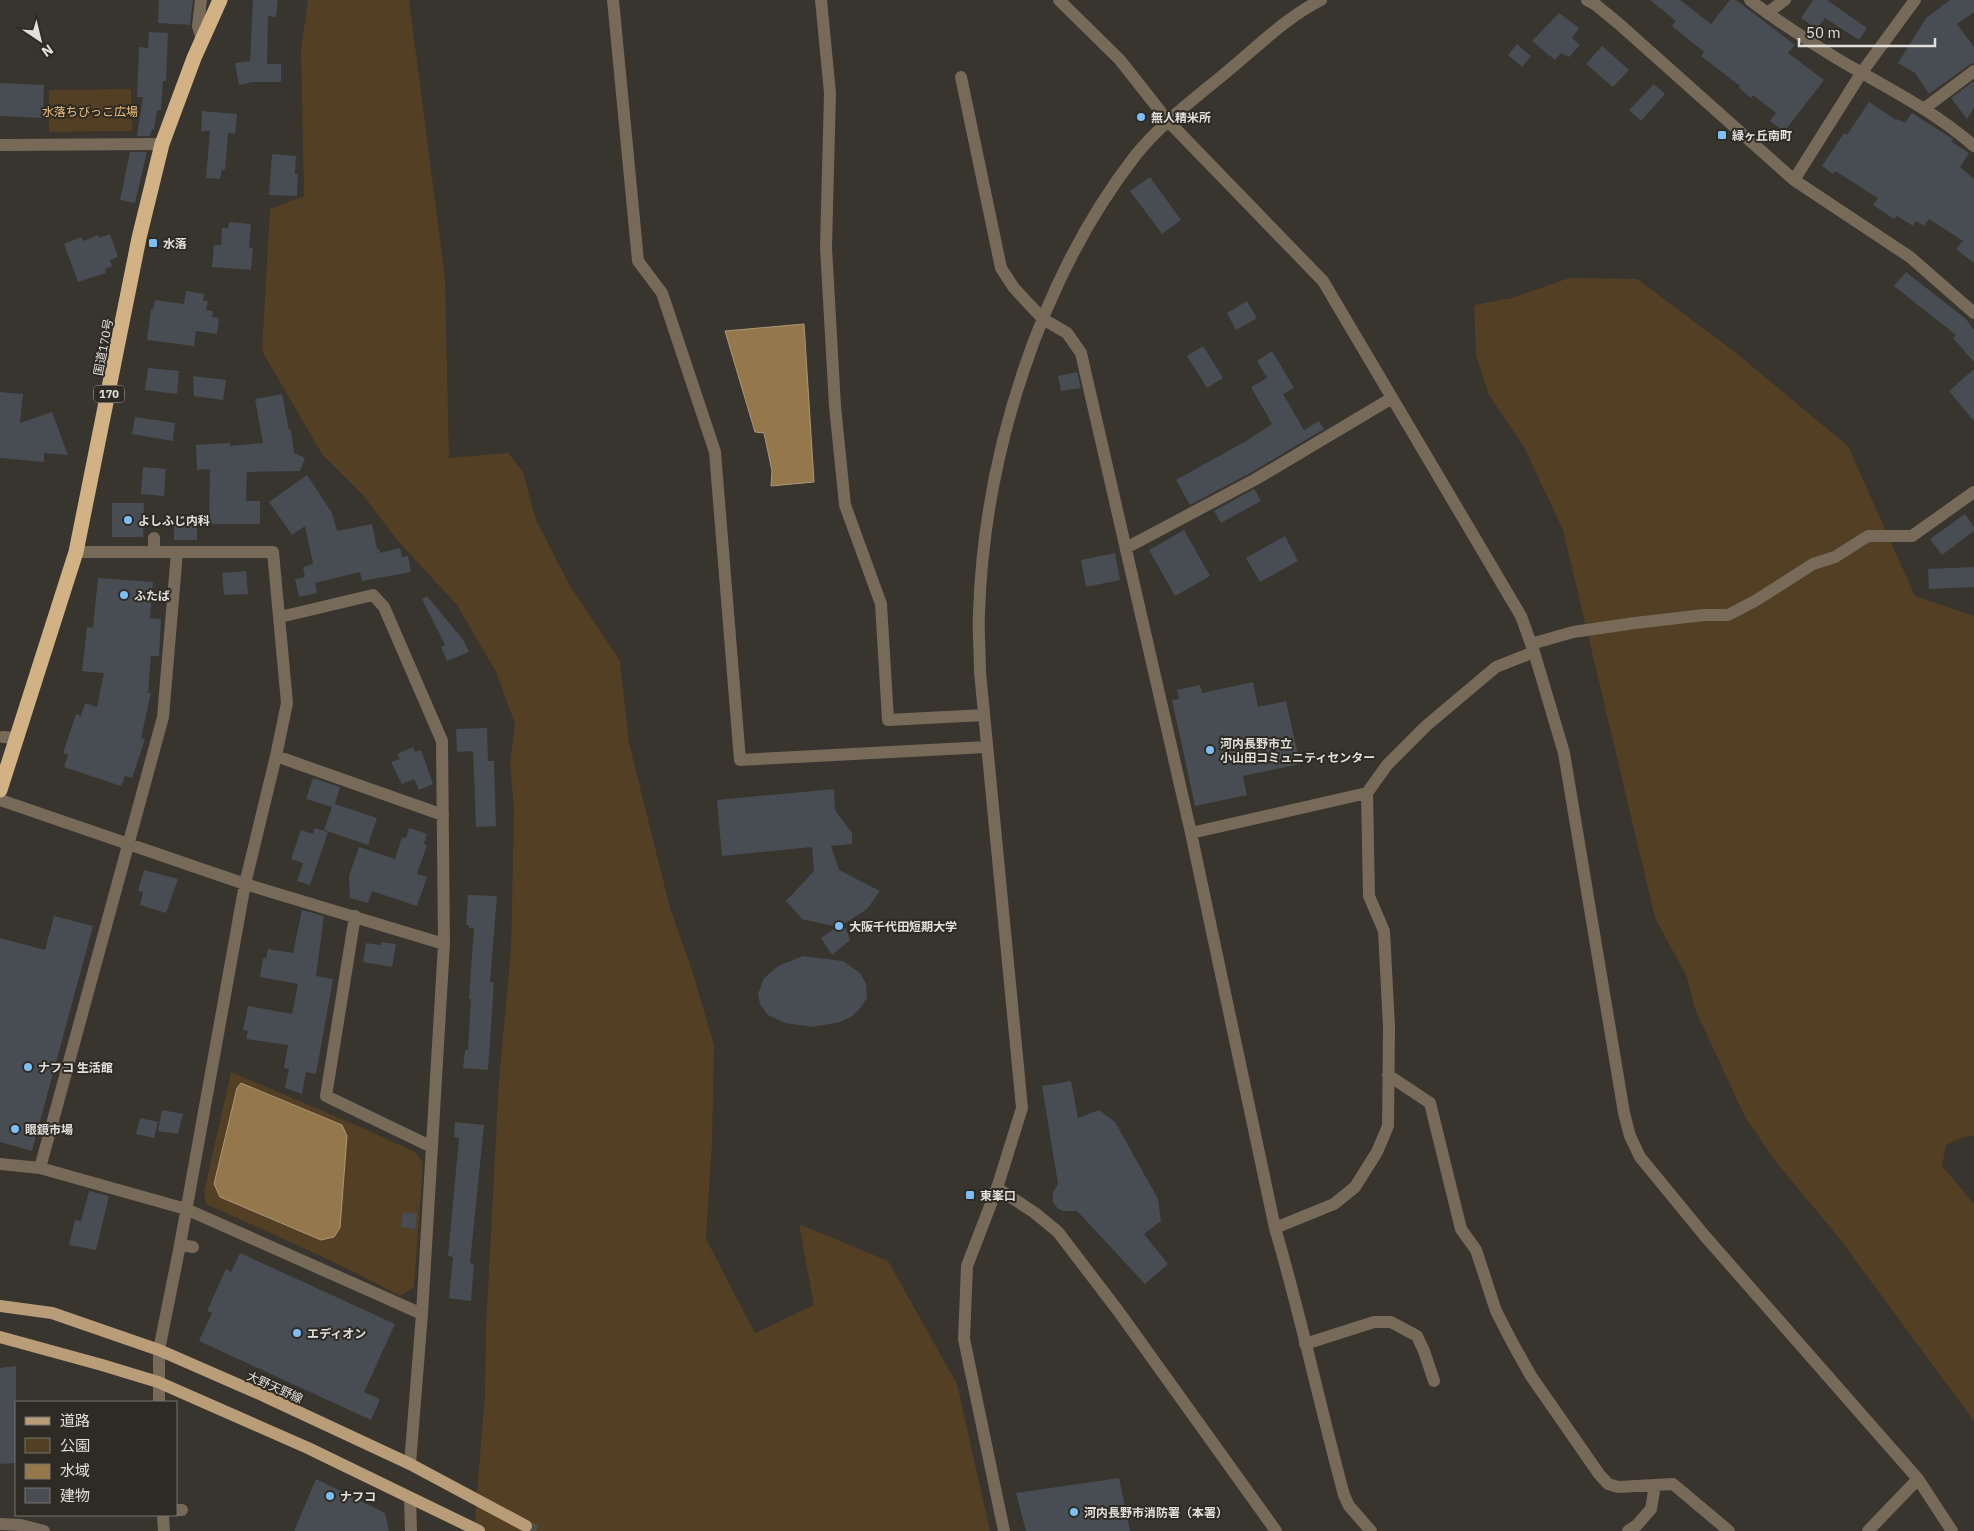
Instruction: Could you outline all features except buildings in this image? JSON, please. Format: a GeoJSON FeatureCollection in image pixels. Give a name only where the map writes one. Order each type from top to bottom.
{"type":"FeatureCollection","features":[{"type":"Feature","properties":{"kind":"highway","name":"国道170号"},"geometry":{"type":"LineString","coordinates":[[0,790],[10,738],[76,552],[139,238],[162,144],[202,40],[220,0]]}},
{"type":"Feature","properties":{"kind":"main road","name":"大野天野線"},"geometry":{"type":"LineString","coordinates":[[0,1306],[52,1312],[159,1350],[262,1395],[410,1464],[526,1526]]}},
{"type":"Feature","properties":{"kind":"main road"},"geometry":{"type":"LineString","coordinates":[[0,1338],[92,1362],[158,1382],[308,1448],[479,1531]]}},
{"type":"Feature","properties":{"kind":"street"},"geometry":{"type":"LineString","coordinates":[[201,0],[198,26],[202,40]]}},
{"type":"Feature","properties":{"kind":"street"},"geometry":{"type":"LineString","coordinates":[[613,0],[638,261],[662,293],[715,452],[740,760],[986,747]]}},
{"type":"Feature","properties":{"kind":"street"},"geometry":{"type":"LineString","coordinates":[[822,0],[830,93],[826,247],[835,406],[845,504],[881,604],[888,720],[984,715]]}},
{"type":"Feature","properties":{"kind":"street"},"geometry":{"type":"LineString","coordinates":[[1059,0],[1120,60],[1168,121],[1323,281],[1521,616],[1533,648],[1564,753],[1624,1113],[1630,1136],[1640,1157],[1704,1235],[1918,1479],[1952,1531]]}},
{"type":"Feature","properties":{"kind":"street"},"geometry":{"type":"LineString","coordinates":[[1004,1531],[964,1339],[967,1266],[997,1188],[1022,1108],[980,672],[979,613],[985,539],[997,472],[1016,392],[1043,319],[1076,246],[1107,195],[1136,154],[1168,121],[1267,38],[1309,6],[1321,0]]}},
{"type":"Feature","properties":{"kind":"street"},"geometry":{"type":"LineString","coordinates":[[1587,0],[1618,23],[1794,180],[1910,257],[1974,313]]}},
{"type":"Feature","properties":{"kind":"street"},"geometry":{"type":"LineString","coordinates":[[1750,0],[1837,58],[1925,108],[1974,146]]}},
{"type":"Feature","properties":{"kind":"street"},"geometry":{"type":"LineString","coordinates":[[1767,13],[1785,0]]}},
{"type":"Feature","properties":{"kind":"street"},"geometry":{"type":"LineString","coordinates":[[1794,180],[1862,72],[1915,0]]}},
{"type":"Feature","properties":{"kind":"street"},"geometry":{"type":"LineString","coordinates":[[1925,108],[1974,71]]}},
{"type":"Feature","properties":{"kind":"street"},"geometry":{"type":"LineString","coordinates":[[961,77],[1001,268],[1014,288],[1043,319],[1067,333],[1081,354],[1191,833],[1275,1228],[1344,1495],[1349,1506],[1371,1531]]}},
{"type":"Feature","properties":{"kind":"street"},"geometry":{"type":"LineString","coordinates":[[0,145],[162,144]]}},
{"type":"Feature","properties":{"kind":"street"},"geometry":{"type":"LineString","coordinates":[[1126,548],[1256,479],[1392,398]]}},
{"type":"Feature","properties":{"kind":"street"},"geometry":{"type":"LineString","coordinates":[[1275,1228],[1334,1204],[1355,1187],[1377,1152],[1388,1126],[1390,1027],[1384,931],[1369,896],[1367,793],[1387,765],[1433,720],[1496,667],[1550,638],[1582,631],[1704,615],[1728,615],[1755,601],[1813,564],[1835,557],[1868,536],[1912,536],[1974,492]]}},
{"type":"Feature","properties":{"kind":"street"},"geometry":{"type":"LineString","coordinates":[[154,538],[154,552]]}},
{"type":"Feature","properties":{"kind":"street"},"geometry":{"type":"LineString","coordinates":[[76,552],[273,552],[280,616],[286,703],[276,756],[245,884],[159,1350],[159,1401]]}},
{"type":"Feature","properties":{"kind":"street"},"geometry":{"type":"LineString","coordinates":[[40,1168],[163,717],[177,552]]}},
{"type":"Feature","properties":{"kind":"street"},"geometry":{"type":"LineString","coordinates":[[280,616],[373,595],[384,607],[442,741],[444,944],[422,1314],[410,1464]]}},
{"type":"Feature","properties":{"kind":"street"},"geometry":{"type":"LineString","coordinates":[[276,756],[442,815]]}},
{"type":"Feature","properties":{"kind":"street"},"geometry":{"type":"LineString","coordinates":[[1191,833],[1367,793]]}},
{"type":"Feature","properties":{"kind":"street"},"geometry":{"type":"LineString","coordinates":[[0,800],[245,884],[444,944]]}},
{"type":"Feature","properties":{"kind":"street"},"geometry":{"type":"LineString","coordinates":[[356,916],[326,1096],[432,1147]]}},
{"type":"Feature","properties":{"kind":"street"},"geometry":{"type":"LineString","coordinates":[[1388,1075],[1430,1103],[1461,1229],[1476,1250],[1496,1310],[1512,1344],[1531,1376],[1599,1474],[1608,1484],[1618,1487],[1673,1484],[1729,1531]]}},
{"type":"Feature","properties":{"kind":"street"},"geometry":{"type":"LineString","coordinates":[[0,1164],[40,1168],[186,1209],[422,1314]]}},
{"type":"Feature","properties":{"kind":"street"},"geometry":{"type":"LineString","coordinates":[[997,1188],[1036,1213],[1058,1232],[1120,1312],[1276,1531]]}},
{"type":"Feature","properties":{"kind":"street"},"geometry":{"type":"LineString","coordinates":[[180,1244],[193,1247]]}},
{"type":"Feature","properties":{"kind":"street"},"geometry":{"type":"LineString","coordinates":[[1305,1344],[1374,1322],[1391,1322],[1417,1336],[1434,1381]]}},
{"type":"Feature","properties":{"kind":"street"},"geometry":{"type":"LineString","coordinates":[[1868,1531],[1918,1479]]}},
{"type":"Feature","properties":{"kind":"street"},"geometry":{"type":"LineString","coordinates":[[1628,1531],[1637,1525],[1651,1509],[1655,1485]]}},
{"type":"Feature","properties":{"kind":"street"},"geometry":{"type":"LineString","coordinates":[[410,1498],[411,1531]]}},
{"type":"Feature","properties":{"kind":"street"},"geometry":{"type":"LineString","coordinates":[[163,1516],[164,1531]]}},
{"type":"Feature","properties":{"kind":"street"},"geometry":{"type":"LineString","coordinates":[[0,1524],[44,1531]]}},
{"type":"Feature","properties":{"kind":"green space"},"geometry":{"type":"Polygon","coordinates":[[[308,0],[409,0],[445,278],[449,458],[508,453],[523,472],[536,520],[570,586],[620,661],[629,743],[670,908],[692,970],[714,1045],[712,1142],[706,1239],[755,1333],[814,1305],[799,1224],[888,1261],[957,1384],[990,1531],[474,1531],[485,1394],[486,1327],[499,1079],[511,950],[514,807],[510,765],[515,724],[496,672],[457,605],[398,541],[363,495],[322,454],[262,351],[270,209],[304,196],[301,50],[308,0]]]}},
{"type":"Feature","properties":{"kind":"green space","name":"水落ちびっこ広場"},"geometry":{"type":"Polygon","coordinates":[[[131,89],[132,131],[49,132],[49,90],[131,89]]]}},
{"type":"Feature","properties":{"kind":"green space"},"geometry":{"type":"Polygon","coordinates":[[[1569,278],[1637,279],[1736,353],[1848,446],[1915,596],[1974,616],[1974,1136],[1964,1137],[1946,1145],[1942,1166],[1974,1204],[1974,1421],[1839,1238],[1776,1162],[1745,1117],[1695,1009],[1687,977],[1655,918],[1563,530],[1524,447],[1489,395],[1476,356],[1474,305],[1512,298],[1569,278]]]}},
{"type":"Feature","properties":{"kind":"green space"},"geometry":{"type":"Polygon","coordinates":[[[231,1072],[415,1152],[423,1163],[414,1287],[400,1296],[328,1259],[206,1204],[204,1192],[231,1072]]]}},
{"type":"Feature","properties":{"kind":"water"},"geometry":{"type":"Polygon","coordinates":[[[804,324],[814,482],[771,486],[772,471],[764,433],[755,432],[725,331],[804,324]]]}},
{"type":"Feature","properties":{"kind":"water"},"geometry":{"type":"Polygon","coordinates":[[[241,1083],[342,1125],[347,1136],[340,1228],[334,1237],[321,1240],[220,1197],[214,1184],[237,1088],[241,1083]]]}},
{"type":"Feature","properties":{"kind":"tunnel"},"geometry":{"type":"LineString","coordinates":[[526,1526],[536,1531]]}},
{"type":"Feature","properties":{"kind":"place","name":"無人精米所"},"geometry":{"type":"Point","coordinates":[1141,117]}},
{"type":"Feature","properties":{"kind":"place","name":"緑ヶ丘南町"},"geometry":{"type":"Point","coordinates":[1722,135]}},
{"type":"Feature","properties":{"kind":"place","name":"水落"},"geometry":{"type":"Point","coordinates":[153,243]}},
{"type":"Feature","properties":{"kind":"place","name":"よしふじ内科"},"geometry":{"type":"Point","coordinates":[128,520]}},
{"type":"Feature","properties":{"kind":"place","name":"ふたば"},"geometry":{"type":"Point","coordinates":[124,595]}},
{"type":"Feature","properties":{"kind":"place","name":"河内長野市立 小山田コミュニティセンター"},"geometry":{"type":"Point","coordinates":[1210,750]}},
{"type":"Feature","properties":{"kind":"place","name":"大阪千代田短期大学"},"geometry":{"type":"Point","coordinates":[839,926]}},
{"type":"Feature","properties":{"kind":"place","name":"ナフコ 生活館"},"geometry":{"type":"Point","coordinates":[28,1067]}},
{"type":"Feature","properties":{"kind":"place","name":"眼鏡市場"},"geometry":{"type":"Point","coordinates":[15,1129]}},
{"type":"Feature","properties":{"kind":"place","name":"東峯口"},"geometry":{"type":"Point","coordinates":[970,1195]}},
{"type":"Feature","properties":{"kind":"place","name":"エディオン"},"geometry":{"type":"Point","coordinates":[297,1333]}},
{"type":"Feature","properties":{"kind":"place","name":"ナフコ"},"geometry":{"type":"Point","coordinates":[330,1496]}},
{"type":"Feature","properties":{"kind":"place","name":"河内長野市消防署（本署）"},"geometry":{"type":"Point","coordinates":[1074,1512]}}]}
